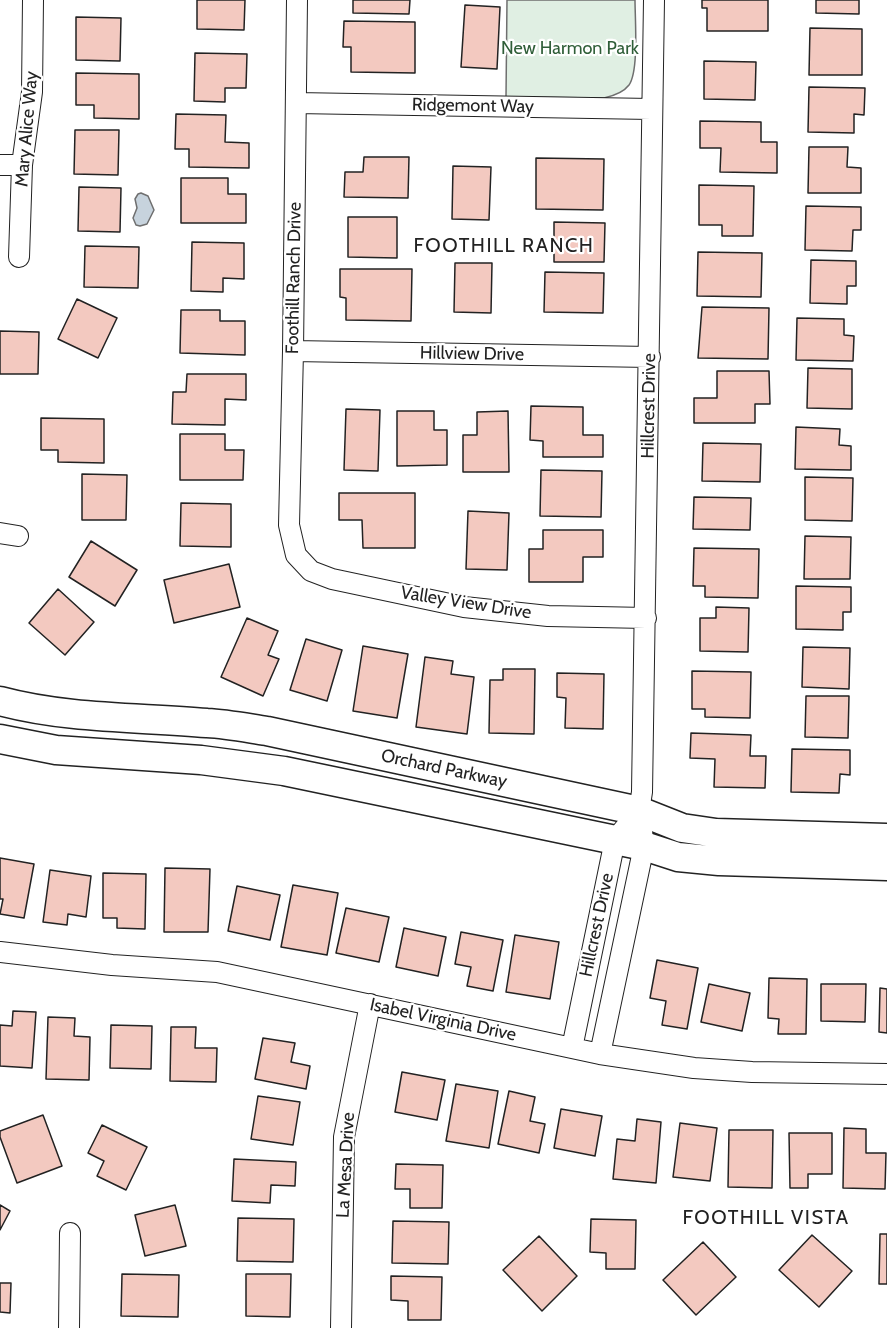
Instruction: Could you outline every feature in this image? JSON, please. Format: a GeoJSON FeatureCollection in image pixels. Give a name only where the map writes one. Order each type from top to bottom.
{"type":"FeatureCollection","features":[{"type":"Feature","properties":{"kind":"street","name":"Mary Alice Way"},"geometry":{"type":"LineString","coordinates":[[20,257],[22,165],[32,92],[33,0]]}},
{"type":"Feature","properties":{"kind":"street","name":"Foothill Ranch Drive"},"geometry":{"type":"LineString","coordinates":[[296,555],[289,525],[297,0]]}},
{"type":"Feature","properties":{"kind":"street","name":"Hillcrest Drive"},"geometry":{"type":"LineString","coordinates":[[600,1054],[644,846],[639,811],[642,792],[646,618],[654,0]]}},
{"type":"Feature","properties":{"kind":"street","name":"Ridgemont Way"},"geometry":{"type":"LineString","coordinates":[[296,104],[651,108]]}},
{"type":"Feature","properties":{"kind":"street"},"geometry":{"type":"LineString","coordinates":[[0,165],[22,165]]}},
{"type":"Feature","properties":{"kind":"street","name":"Hillview Drive"},"geometry":{"type":"LineString","coordinates":[[293,351],[650,357]]}},
{"type":"Feature","properties":{"kind":"street","name":"Valley View Drive"},"geometry":{"type":"LineString","coordinates":[[296,555],[311,570],[332,579],[464,607],[548,616],[646,618]]}},
{"type":"Feature","properties":{"kind":"street","name":"Orchard Parkway"},"geometry":{"type":"LineString","coordinates":[[0,700],[24,707],[66,714],[209,723],[267,731],[639,811],[682,828],[716,832],[887,838]]}},
{"type":"Feature","properties":{"kind":"street","name":"Orchard Parkway"},"geometry":{"type":"LineString","coordinates":[[0,739],[56,750],[201,760],[284,771],[644,846],[678,857],[719,861],[887,866]]}},
{"type":"Feature","properties":{"kind":"street","name":"Hillcrest Drive"},"geometry":{"type":"LineString","coordinates":[[572,1048],[615,840],[639,811]]}},
{"type":"Feature","properties":{"kind":"street","name":"Isabel Virginia Drive"},"geometry":{"type":"LineString","coordinates":[[0,952],[112,965],[217,972],[600,1054],[705,1068],[887,1074]]}},
{"type":"Feature","properties":{"kind":"street","name":"La Mesa Drive"},"geometry":{"type":"LineString","coordinates":[[341,1328],[344,1137],[370,1004]]}},
{"type":"Feature","properties":{"kind":"street"},"geometry":{"type":"LineString","coordinates":[[69,1328],[70,1233]]}},
{"type":"Feature","properties":{"kind":"green space","name":"New Harmon Park"},"geometry":{"type":"Polygon","coordinates":[[[507,0],[635,0],[634,68],[627,88],[604,98],[506,97],[507,0]]]}},
{"type":"Feature","properties":{"kind":"shaded area"},"geometry":{"type":"Polygon","coordinates":[[[141,193],[148,196],[154,210],[147,224],[140,226],[136,225],[133,218],[137,208],[135,199],[141,193]]]}},
{"type":"Feature","properties":{"kind":"building"},"geometry":{"type":"Polygon","coordinates":[[[197,0],[245,0],[244,30],[197,29],[197,0]]]}},
{"type":"Feature","properties":{"kind":"building"},"geometry":{"type":"Polygon","coordinates":[[[353,0],[410,0],[409,14],[353,13],[353,0]]]}},
{"type":"Feature","properties":{"kind":"building"},"geometry":{"type":"Polygon","coordinates":[[[702,0],[768,0],[768,31],[707,31],[707,8],[702,8],[702,0]]]}},
{"type":"Feature","properties":{"kind":"building"},"geometry":{"type":"Polygon","coordinates":[[[816,0],[859,0],[859,14],[816,13],[816,0]]]}},
{"type":"Feature","properties":{"kind":"building"},"geometry":{"type":"Polygon","coordinates":[[[465,5],[500,7],[497,69],[461,67],[465,5]]]}},
{"type":"Feature","properties":{"kind":"building"},"geometry":{"type":"Polygon","coordinates":[[[76,17],[121,18],[120,61],[76,60],[76,17]]]}},
{"type":"Feature","properties":{"kind":"building"},"geometry":{"type":"Polygon","coordinates":[[[344,21],[415,22],[415,73],[351,72],[351,47],[343,47],[344,21]]]}},
{"type":"Feature","properties":{"kind":"building"},"geometry":{"type":"Polygon","coordinates":[[[810,28],[862,29],[862,75],[809,75],[810,28]]]}},
{"type":"Feature","properties":{"kind":"building"},"geometry":{"type":"Polygon","coordinates":[[[195,53],[247,54],[246,88],[225,88],[225,102],[194,101],[195,53]]]}},
{"type":"Feature","properties":{"kind":"building"},"geometry":{"type":"Polygon","coordinates":[[[704,61],[756,62],[755,100],[704,99],[704,61]]]}},
{"type":"Feature","properties":{"kind":"building"},"geometry":{"type":"Polygon","coordinates":[[[76,73],[139,74],[139,119],[94,118],[94,105],[76,105],[76,73]]]}},
{"type":"Feature","properties":{"kind":"building"},"geometry":{"type":"Polygon","coordinates":[[[809,87],[865,88],[864,115],[854,114],[854,133],[808,132],[809,87]]]}},
{"type":"Feature","properties":{"kind":"building"},"geometry":{"type":"Polygon","coordinates":[[[176,114],[226,115],[225,142],[249,143],[249,168],[189,167],[189,149],[175,149],[176,114]]]}},
{"type":"Feature","properties":{"kind":"building"},"geometry":{"type":"Polygon","coordinates":[[[700,121],[761,122],[761,142],[777,142],[777,173],[720,172],[721,148],[700,148],[700,121]]]}},
{"type":"Feature","properties":{"kind":"building"},"geometry":{"type":"Polygon","coordinates":[[[75,130],[119,130],[118,175],[74,174],[75,130]]]}},
{"type":"Feature","properties":{"kind":"building"},"geometry":{"type":"Polygon","coordinates":[[[809,147],[848,147],[847,167],[861,168],[861,193],[808,193],[809,147]]]}},
{"type":"Feature","properties":{"kind":"building"},"geometry":{"type":"Polygon","coordinates":[[[364,157],[409,157],[408,198],[344,197],[345,172],[363,172],[364,157]]]}},
{"type":"Feature","properties":{"kind":"building"},"geometry":{"type":"Polygon","coordinates":[[[536,158],[604,159],[603,210],[536,209],[536,158]]]}},
{"type":"Feature","properties":{"kind":"building"},"geometry":{"type":"Polygon","coordinates":[[[453,166],[491,167],[489,220],[452,219],[453,166]]]}},
{"type":"Feature","properties":{"kind":"building"},"geometry":{"type":"Polygon","coordinates":[[[181,178],[228,178],[228,194],[246,194],[246,223],[181,223],[181,178]]]}},
{"type":"Feature","properties":{"kind":"building"},"geometry":{"type":"Polygon","coordinates":[[[699,185],[754,186],[753,236],[722,236],[722,225],[699,225],[699,185]]]}},
{"type":"Feature","properties":{"kind":"building"},"geometry":{"type":"Polygon","coordinates":[[[79,187],[121,188],[120,232],[78,231],[79,187]]]}},
{"type":"Feature","properties":{"kind":"building"},"geometry":{"type":"Polygon","coordinates":[[[806,206],[861,207],[861,230],[853,230],[852,251],[805,250],[806,206]]]}},
{"type":"Feature","properties":{"kind":"building"},"geometry":{"type":"Polygon","coordinates":[[[348,217],[397,217],[397,258],[348,257],[348,217]]]}},
{"type":"Feature","properties":{"kind":"building"},"geometry":{"type":"Polygon","coordinates":[[[554,222],[605,223],[604,262],[554,262],[554,222]]]}},
{"type":"Feature","properties":{"kind":"building"},"geometry":{"type":"Polygon","coordinates":[[[192,242],[244,243],[244,279],[223,278],[223,292],[191,291],[192,242]]]}},
{"type":"Feature","properties":{"kind":"building"},"geometry":{"type":"Polygon","coordinates":[[[85,246],[139,247],[138,288],[84,287],[85,246]]]}},
{"type":"Feature","properties":{"kind":"building"},"geometry":{"type":"Polygon","coordinates":[[[698,252],[762,253],[761,297],[697,296],[698,252]]]}},
{"type":"Feature","properties":{"kind":"building"},"geometry":{"type":"Polygon","coordinates":[[[811,260],[856,261],[856,286],[847,286],[847,304],[810,303],[811,260]]]}},
{"type":"Feature","properties":{"kind":"building"},"geometry":{"type":"Polygon","coordinates":[[[455,263],[492,263],[491,313],[454,312],[455,263]]]}},
{"type":"Feature","properties":{"kind":"building"},"geometry":{"type":"Polygon","coordinates":[[[340,269],[412,269],[411,321],[346,320],[346,298],[340,297],[340,269]]]}},
{"type":"Feature","properties":{"kind":"building"},"geometry":{"type":"Polygon","coordinates":[[[545,272],[604,273],[603,313],[544,312],[545,272]]]}},
{"type":"Feature","properties":{"kind":"building"},"geometry":{"type":"Polygon","coordinates":[[[77,299],[117,318],[98,358],[58,339],[77,299]]]}},
{"type":"Feature","properties":{"kind":"building"},"geometry":{"type":"Polygon","coordinates":[[[702,307],[769,308],[768,359],[698,358],[702,307]]]}},
{"type":"Feature","properties":{"kind":"building"},"geometry":{"type":"Polygon","coordinates":[[[181,310],[220,310],[220,321],[245,321],[245,355],[180,353],[181,310]]]}},
{"type":"Feature","properties":{"kind":"building"},"geometry":{"type":"Polygon","coordinates":[[[797,318],[844,319],[844,335],[854,336],[853,361],[796,360],[797,318]]]}},
{"type":"Feature","properties":{"kind":"building"},"geometry":{"type":"Polygon","coordinates":[[[0,331],[39,332],[38,374],[0,374],[0,331]]]}},
{"type":"Feature","properties":{"kind":"building"},"geometry":{"type":"Polygon","coordinates":[[[808,368],[852,369],[852,409],[807,408],[808,368]]]}},
{"type":"Feature","properties":{"kind":"building"},"geometry":{"type":"Polygon","coordinates":[[[717,371],[769,371],[770,404],[755,404],[755,423],[694,423],[694,398],[717,398],[717,371]]]}},
{"type":"Feature","properties":{"kind":"building"},"geometry":{"type":"Polygon","coordinates":[[[187,374],[246,374],[246,400],[225,399],[225,425],[172,424],[173,392],[186,392],[187,374]]]}},
{"type":"Feature","properties":{"kind":"building"},"geometry":{"type":"Polygon","coordinates":[[[531,406],[583,407],[583,435],[603,435],[603,457],[543,457],[543,441],[530,440],[531,406]]]}},
{"type":"Feature","properties":{"kind":"building"},"geometry":{"type":"Polygon","coordinates":[[[346,409],[380,410],[378,471],[344,470],[346,409]]]}},
{"type":"Feature","properties":{"kind":"building"},"geometry":{"type":"Polygon","coordinates":[[[397,411],[434,411],[434,430],[447,430],[447,465],[397,466],[397,411]]]}},
{"type":"Feature","properties":{"kind":"building"},"geometry":{"type":"Polygon","coordinates":[[[508,411],[509,472],[463,472],[463,435],[477,435],[477,412],[508,411]]]}},
{"type":"Feature","properties":{"kind":"building"},"geometry":{"type":"Polygon","coordinates":[[[41,418],[104,419],[104,463],[58,462],[58,450],[41,450],[41,418]]]}},
{"type":"Feature","properties":{"kind":"building"},"geometry":{"type":"Polygon","coordinates":[[[796,427],[840,429],[839,445],[851,446],[851,470],[795,469],[796,427]]]}},
{"type":"Feature","properties":{"kind":"building"},"geometry":{"type":"Polygon","coordinates":[[[180,434],[225,434],[225,450],[244,450],[243,480],[180,480],[180,434]]]}},
{"type":"Feature","properties":{"kind":"building"},"geometry":{"type":"Polygon","coordinates":[[[703,443],[761,444],[760,482],[702,481],[703,443]]]}},
{"type":"Feature","properties":{"kind":"building"},"geometry":{"type":"Polygon","coordinates":[[[541,470],[602,471],[601,517],[540,516],[541,470]]]}},
{"type":"Feature","properties":{"kind":"building"},"geometry":{"type":"Polygon","coordinates":[[[82,474],[127,475],[126,520],[82,520],[82,474]]]}},
{"type":"Feature","properties":{"kind":"building"},"geometry":{"type":"Polygon","coordinates":[[[805,477],[853,478],[852,521],[805,520],[805,477]]]}},
{"type":"Feature","properties":{"kind":"building"},"geometry":{"type":"Polygon","coordinates":[[[339,493],[415,493],[415,548],[363,548],[362,520],[339,520],[339,493]]]}},
{"type":"Feature","properties":{"kind":"building"},"geometry":{"type":"Polygon","coordinates":[[[694,497],[751,498],[750,530],[693,529],[694,497]]]}},
{"type":"Feature","properties":{"kind":"building"},"geometry":{"type":"Polygon","coordinates":[[[181,503],[231,504],[231,547],[180,546],[181,503]]]}},
{"type":"Feature","properties":{"kind":"building"},"geometry":{"type":"Polygon","coordinates":[[[468,511],[509,513],[507,570],[466,569],[468,511]]]}},
{"type":"Feature","properties":{"kind":"building"},"geometry":{"type":"Polygon","coordinates":[[[543,530],[603,530],[603,557],[583,557],[583,582],[529,582],[529,549],[543,549],[543,530]]]}},
{"type":"Feature","properties":{"kind":"building"},"geometry":{"type":"Polygon","coordinates":[[[805,536],[851,537],[850,579],[804,579],[805,536]]]}},
{"type":"Feature","properties":{"kind":"building"},"geometry":{"type":"Polygon","coordinates":[[[91,541],[137,570],[115,606],[69,577],[91,541]]]}},
{"type":"Feature","properties":{"kind":"building"},"geometry":{"type":"Polygon","coordinates":[[[694,548],[759,549],[758,598],[705,597],[705,586],[693,586],[694,548]]]}},
{"type":"Feature","properties":{"kind":"building"},"geometry":{"type":"Polygon","coordinates":[[[229,564],[240,607],[174,623],[164,580],[229,564]]]}},
{"type":"Feature","properties":{"kind":"building"},"geometry":{"type":"Polygon","coordinates":[[[796,586],[851,587],[851,612],[843,612],[843,630],[796,629],[796,586]]]}},
{"type":"Feature","properties":{"kind":"building"},"geometry":{"type":"Polygon","coordinates":[[[58,589],[94,622],[65,655],[29,623],[58,589]]]}},
{"type":"Feature","properties":{"kind":"building"},"geometry":{"type":"Polygon","coordinates":[[[716,607],[749,608],[748,652],[700,651],[700,618],[716,618],[716,607]]]}},
{"type":"Feature","properties":{"kind":"building"},"geometry":{"type":"Polygon","coordinates":[[[247,618],[278,631],[268,655],[279,659],[263,696],[221,677],[247,618]]]}},
{"type":"Feature","properties":{"kind":"building"},"geometry":{"type":"Polygon","coordinates":[[[306,639],[342,650],[327,701],[290,690],[306,639]]]}},
{"type":"Feature","properties":{"kind":"building"},"geometry":{"type":"Polygon","coordinates":[[[363,646],[408,654],[397,718],[353,711],[363,646]]]}},
{"type":"Feature","properties":{"kind":"building"},"geometry":{"type":"Polygon","coordinates":[[[803,647],[850,648],[849,689],[802,687],[803,647]]]}},
{"type":"Feature","properties":{"kind":"building"},"geometry":{"type":"Polygon","coordinates":[[[425,657],[453,661],[451,674],[474,677],[467,734],[416,727],[425,657]]]}},
{"type":"Feature","properties":{"kind":"building"},"geometry":{"type":"Polygon","coordinates":[[[503,669],[535,669],[534,734],[489,733],[490,680],[503,680],[503,669]]]}},
{"type":"Feature","properties":{"kind":"building"},"geometry":{"type":"Polygon","coordinates":[[[692,671],[751,672],[750,718],[705,717],[705,709],[692,709],[692,671]]]}},
{"type":"Feature","properties":{"kind":"building"},"geometry":{"type":"Polygon","coordinates":[[[557,673],[604,674],[603,729],[565,728],[566,698],[557,697],[557,673]]]}},
{"type":"Feature","properties":{"kind":"building"},"geometry":{"type":"Polygon","coordinates":[[[806,696],[849,696],[848,738],[805,737],[806,696]]]}},
{"type":"Feature","properties":{"kind":"building"},"geometry":{"type":"Polygon","coordinates":[[[691,733],[751,735],[750,756],[766,756],[765,788],[714,787],[715,759],[690,758],[691,733]]]}},
{"type":"Feature","properties":{"kind":"building"},"geometry":{"type":"Polygon","coordinates":[[[792,749],[850,750],[850,775],[840,774],[839,793],[791,792],[792,749]]]}},
{"type":"Feature","properties":{"kind":"building"},"geometry":{"type":"Polygon","coordinates":[[[0,858],[34,864],[24,918],[0,914],[3,899],[0,899],[0,858]]]}},
{"type":"Feature","properties":{"kind":"building"},"geometry":{"type":"Polygon","coordinates":[[[165,868],[210,869],[208,932],[164,932],[165,868]]]}},
{"type":"Feature","properties":{"kind":"building"},"geometry":{"type":"Polygon","coordinates":[[[50,870],[91,876],[86,917],[68,914],[67,925],[43,922],[50,870]]]}},
{"type":"Feature","properties":{"kind":"building"},"geometry":{"type":"Polygon","coordinates":[[[103,873],[146,874],[145,929],[117,928],[117,918],[103,918],[103,873]]]}},
{"type":"Feature","properties":{"kind":"building"},"geometry":{"type":"Polygon","coordinates":[[[293,885],[338,893],[327,955],[281,947],[293,885]]]}},
{"type":"Feature","properties":{"kind":"building"},"geometry":{"type":"Polygon","coordinates":[[[237,886],[280,895],[270,940],[228,931],[237,886]]]}},
{"type":"Feature","properties":{"kind":"building"},"geometry":{"type":"Polygon","coordinates":[[[346,908],[389,917],[379,962],[336,953],[346,908]]]}},
{"type":"Feature","properties":{"kind":"building"},"geometry":{"type":"Polygon","coordinates":[[[404,928],[446,937],[438,976],[396,967],[404,928]]]}},
{"type":"Feature","properties":{"kind":"building"},"geometry":{"type":"Polygon","coordinates":[[[461,932],[503,940],[493,991],[467,986],[471,967],[455,964],[461,932]]]}},
{"type":"Feature","properties":{"kind":"building"},"geometry":{"type":"Polygon","coordinates":[[[515,935],[559,942],[550,999],[506,992],[515,935]]]}},
{"type":"Feature","properties":{"kind":"building"},"geometry":{"type":"Polygon","coordinates":[[[657,960],[698,968],[687,1029],[662,1025],[666,1001],[650,998],[657,960]]]}},
{"type":"Feature","properties":{"kind":"building"},"geometry":{"type":"Polygon","coordinates":[[[769,978],[807,979],[806,1034],[778,1034],[779,1019],[768,1018],[769,978]]]}},
{"type":"Feature","properties":{"kind":"building"},"geometry":{"type":"Polygon","coordinates":[[[709,984],[750,993],[742,1031],[701,1022],[709,984]]]}},
{"type":"Feature","properties":{"kind":"building"},"geometry":{"type":"Polygon","coordinates":[[[821,984],[866,984],[865,1022],[821,1021],[821,984]]]}},
{"type":"Feature","properties":{"kind":"building"},"geometry":{"type":"Polygon","coordinates":[[[880,988],[887,989],[887,1033],[879,1032],[880,988]]]}},
{"type":"Feature","properties":{"kind":"building"},"geometry":{"type":"Polygon","coordinates":[[[13,1011],[36,1012],[32,1068],[0,1066],[0,1025],[12,1026],[13,1011]]]}},
{"type":"Feature","properties":{"kind":"building"},"geometry":{"type":"Polygon","coordinates":[[[48,1017],[75,1018],[74,1036],[90,1037],[89,1080],[46,1079],[48,1017]]]}},
{"type":"Feature","properties":{"kind":"building"},"geometry":{"type":"Polygon","coordinates":[[[111,1025],[152,1026],[151,1069],[110,1068],[111,1025]]]}},
{"type":"Feature","properties":{"kind":"building"},"geometry":{"type":"Polygon","coordinates":[[[171,1027],[196,1027],[195,1048],[217,1048],[216,1082],[170,1081],[171,1027]]]}},
{"type":"Feature","properties":{"kind":"building"},"geometry":{"type":"Polygon","coordinates":[[[263,1038],[295,1043],[291,1062],[310,1066],[306,1089],[255,1079],[263,1038]]]}},
{"type":"Feature","properties":{"kind":"building"},"geometry":{"type":"Polygon","coordinates":[[[402,1072],[445,1080],[437,1120],[395,1112],[402,1072]]]}},
{"type":"Feature","properties":{"kind":"building"},"geometry":{"type":"Polygon","coordinates":[[[456,1084],[498,1091],[489,1148],[446,1141],[456,1084]]]}},
{"type":"Feature","properties":{"kind":"building"},"geometry":{"type":"Polygon","coordinates":[[[509,1091],[535,1097],[530,1121],[545,1124],[539,1153],[498,1144],[509,1091]]]}},
{"type":"Feature","properties":{"kind":"building"},"geometry":{"type":"Polygon","coordinates":[[[258,1096],[300,1102],[293,1145],[251,1139],[258,1096]]]}},
{"type":"Feature","properties":{"kind":"building"},"geometry":{"type":"Polygon","coordinates":[[[561,1109],[602,1116],[595,1156],[554,1148],[561,1109]]]}},
{"type":"Feature","properties":{"kind":"building"},"geometry":{"type":"Polygon","coordinates":[[[43,1115],[62,1166],[17,1183],[0,1137],[0,1131],[43,1115]]]}},
{"type":"Feature","properties":{"kind":"building"},"geometry":{"type":"Polygon","coordinates":[[[637,1119],[661,1122],[656,1183],[613,1179],[617,1139],[635,1141],[637,1119]]]}},
{"type":"Feature","properties":{"kind":"building"},"geometry":{"type":"Polygon","coordinates":[[[680,1123],[717,1128],[710,1181],[673,1177],[680,1123]]]}},
{"type":"Feature","properties":{"kind":"building"},"geometry":{"type":"Polygon","coordinates":[[[102,1125],[147,1147],[126,1190],[97,1176],[104,1161],[88,1153],[102,1125]]]}},
{"type":"Feature","properties":{"kind":"building"},"geometry":{"type":"Polygon","coordinates":[[[844,1128],[866,1129],[866,1153],[886,1153],[885,1189],[843,1188],[844,1128]]]}},
{"type":"Feature","properties":{"kind":"building"},"geometry":{"type":"Polygon","coordinates":[[[729,1130],[773,1130],[772,1188],[728,1187],[729,1130]]]}},
{"type":"Feature","properties":{"kind":"building"},"geometry":{"type":"Polygon","coordinates":[[[789,1133],[832,1133],[832,1174],[808,1174],[808,1188],[790,1188],[789,1133]]]}},
{"type":"Feature","properties":{"kind":"building"},"geometry":{"type":"Polygon","coordinates":[[[234,1159],[296,1162],[295,1186],[271,1185],[270,1203],[232,1201],[234,1159]]]}},
{"type":"Feature","properties":{"kind":"building"},"geometry":{"type":"Polygon","coordinates":[[[396,1164],[443,1165],[442,1208],[410,1208],[410,1189],[395,1189],[396,1164]]]}},
{"type":"Feature","properties":{"kind":"building"},"geometry":{"type":"Polygon","coordinates":[[[0,1205],[10,1211],[0,1230],[0,1205]]]}},
{"type":"Feature","properties":{"kind":"building"},"geometry":{"type":"Polygon","coordinates":[[[175,1205],[186,1246],[145,1256],[135,1215],[175,1205]]]}},
{"type":"Feature","properties":{"kind":"building"},"geometry":{"type":"Polygon","coordinates":[[[238,1218],[294,1219],[293,1262],[237,1261],[238,1218]]]}},
{"type":"Feature","properties":{"kind":"building"},"geometry":{"type":"Polygon","coordinates":[[[591,1219],[636,1220],[635,1269],[606,1269],[606,1253],[590,1252],[591,1219]]]}},
{"type":"Feature","properties":{"kind":"building"},"geometry":{"type":"Polygon","coordinates":[[[393,1221],[449,1222],[448,1264],[392,1263],[393,1221]]]}},
{"type":"Feature","properties":{"kind":"building"},"geometry":{"type":"Polygon","coordinates":[[[880,1234],[887,1234],[887,1284],[879,1284],[880,1234]]]}},
{"type":"Feature","properties":{"kind":"building"},"geometry":{"type":"Polygon","coordinates":[[[812,1235],[852,1271],[819,1307],[779,1270],[812,1235]]]}},
{"type":"Feature","properties":{"kind":"building"},"geometry":{"type":"Polygon","coordinates":[[[539,1236],[577,1276],[542,1311],[503,1270],[539,1236]]]}},
{"type":"Feature","properties":{"kind":"building"},"geometry":{"type":"Polygon","coordinates":[[[703,1242],[736,1277],[696,1315],[663,1280],[703,1242]]]}},
{"type":"Feature","properties":{"kind":"building"},"geometry":{"type":"Polygon","coordinates":[[[122,1274],[179,1275],[178,1317],[121,1316],[122,1274]]]}},
{"type":"Feature","properties":{"kind":"building"},"geometry":{"type":"Polygon","coordinates":[[[246,1274],[291,1274],[290,1317],[246,1316],[246,1274]]]}},
{"type":"Feature","properties":{"kind":"building"},"geometry":{"type":"Polygon","coordinates":[[[391,1276],[442,1277],[441,1320],[408,1320],[408,1301],[391,1300],[391,1276]]]}},
{"type":"Feature","properties":{"kind":"building"},"geometry":{"type":"Polygon","coordinates":[[[0,1283],[11,1283],[10,1313],[0,1312],[0,1283]]]}},
{"type":"Feature","properties":{"kind":"district","name":"FOOTHILL RANCH"},"geometry":{"type":"Point","coordinates":[504,246]}},
{"type":"Feature","properties":{"kind":"district","name":"FOOTHILL VISTA"},"geometry":{"type":"Point","coordinates":[766,1218]}}]}
